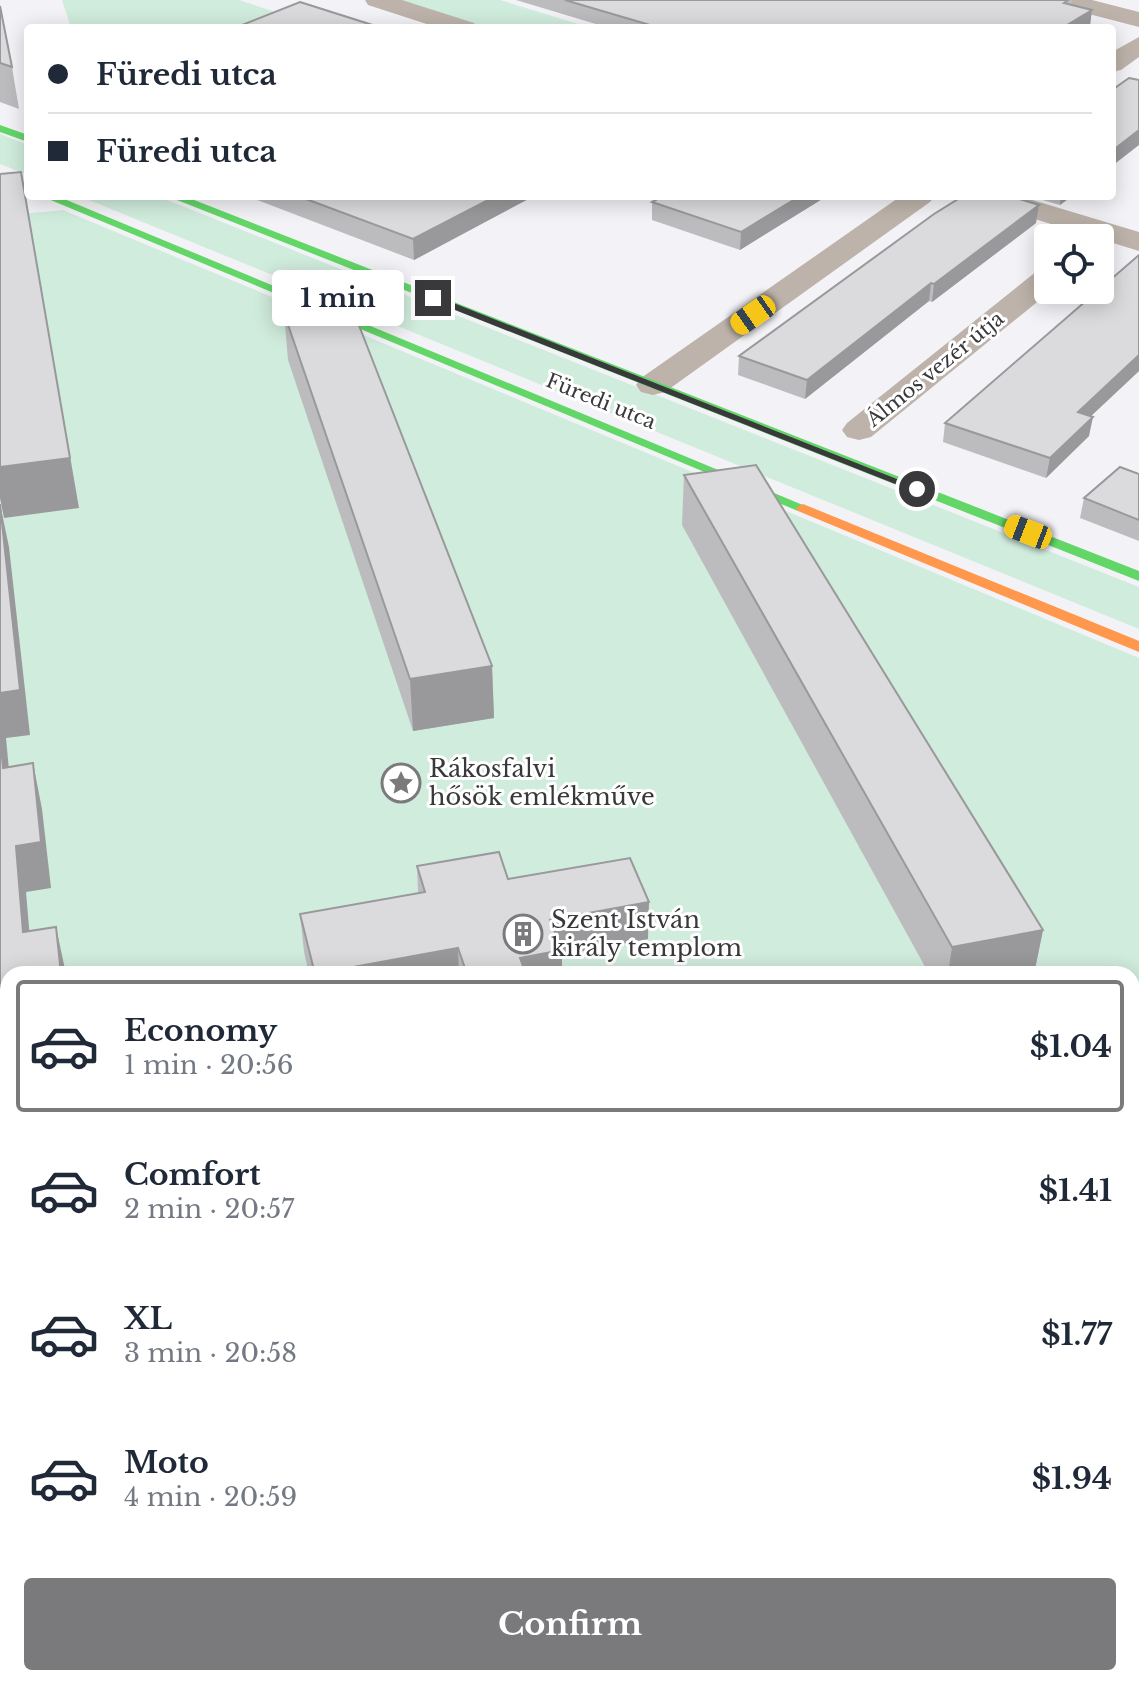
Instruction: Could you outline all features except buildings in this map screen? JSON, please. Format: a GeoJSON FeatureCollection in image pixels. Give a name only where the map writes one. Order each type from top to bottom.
{"type":"FeatureCollection","features":[{"type":"Feature","properties":{"kind":"main road"},"geometry":{"type":"LineString","coordinates":[[0,128],[24,137]]}},
{"type":"Feature","properties":{"kind":"main road","name":"Füredi utca"},"geometry":{"type":"LineString","coordinates":[[49,200],[104,219],[1139,647]]}},
{"type":"Feature","properties":{"kind":"main road"},"geometry":{"type":"LineString","coordinates":[[152,201],[161,200]]}},
{"type":"Feature","properties":{"kind":"main road","name":"Füredi utca"},"geometry":{"type":"LineString","coordinates":[[183,200],[1139,576]]}},
{"type":"Feature","properties":{"kind":"main road"},"geometry":{"type":"LineString","coordinates":[[104,219],[129,204]]}},
{"type":"Feature","properties":{"kind":"street"},"geometry":{"type":"LineString","coordinates":[[377,0],[452,24]]}},
{"type":"Feature","properties":{"kind":"street"},"geometry":{"type":"LineString","coordinates":[[1063,0],[1139,20]]}},
{"type":"Feature","properties":{"kind":"street"},"geometry":{"type":"LineString","coordinates":[[1116,61],[1139,45]]}},
{"type":"Feature","properties":{"kind":"street"},"geometry":{"type":"LineString","coordinates":[[653,385],[914,200]]}},
{"type":"Feature","properties":{"kind":"street"},"geometry":{"type":"LineString","coordinates":[[1004,200],[1096,224]]}},
{"type":"Feature","properties":{"kind":"street"},"geometry":{"type":"LineString","coordinates":[[1114,230],[1139,242]]}},
{"type":"Feature","properties":{"kind":"street","name":"Álmos vezér útja"},"geometry":{"type":"LineString","coordinates":[[859,430],[1034,289]]}},
{"type":"Feature","properties":{"kind":"green space"},"geometry":{"type":"Polygon","coordinates":[[[62,0],[239,0],[288,16],[268,24],[70,24],[62,0]]]}},
{"type":"Feature","properties":{"kind":"green space"},"geometry":{"type":"Polygon","coordinates":[[[401,0],[500,0],[578,24],[476,24],[401,0]]]}},
{"type":"Feature","properties":{"kind":"green space"},"geometry":{"type":"Polygon","coordinates":[[[0,134],[24,143],[24,173],[0,164],[0,134]]]}},
{"type":"Feature","properties":{"kind":"green space"},"geometry":{"type":"Polygon","coordinates":[[[89,200],[167,200],[1139,587],[1139,629],[89,200]]]}},
{"type":"Feature","properties":{"kind":"green space"},"geometry":{"type":"Polygon","coordinates":[[[63,210],[1139,658],[1139,966],[0,966],[0,216],[63,210]]]}},
{"type":"Feature","properties":{"kind":"traffic: fast"},"geometry":{"type":"LineString","coordinates":[[0,128],[24,137]]}},
{"type":"Feature","properties":{"kind":"traffic: fast"},"geometry":{"type":"LineString","coordinates":[[57,200],[803,508]]}},
{"type":"Feature","properties":{"kind":"traffic: fast"},"geometry":{"type":"LineString","coordinates":[[183,200],[1139,576]]}},
{"type":"Feature","properties":{"kind":"traffic: slow"},"geometry":{"type":"LineString","coordinates":[[803,508],[1139,647]]}},
{"type":"Feature","properties":{"kind":"place","name":"Rákosfalvi hősök emlékműve"},"geometry":{"type":"Point","coordinates":[401,783]}},
{"type":"Feature","properties":{"kind":"place","name":"Szent István király templom"},"geometry":{"type":"Point","coordinates":[523,934]}},
{"type":"Feature","properties":{"kind":"route"},"geometry":{"type":"LineString","coordinates":[[433,298],[917,489]]}}]}
